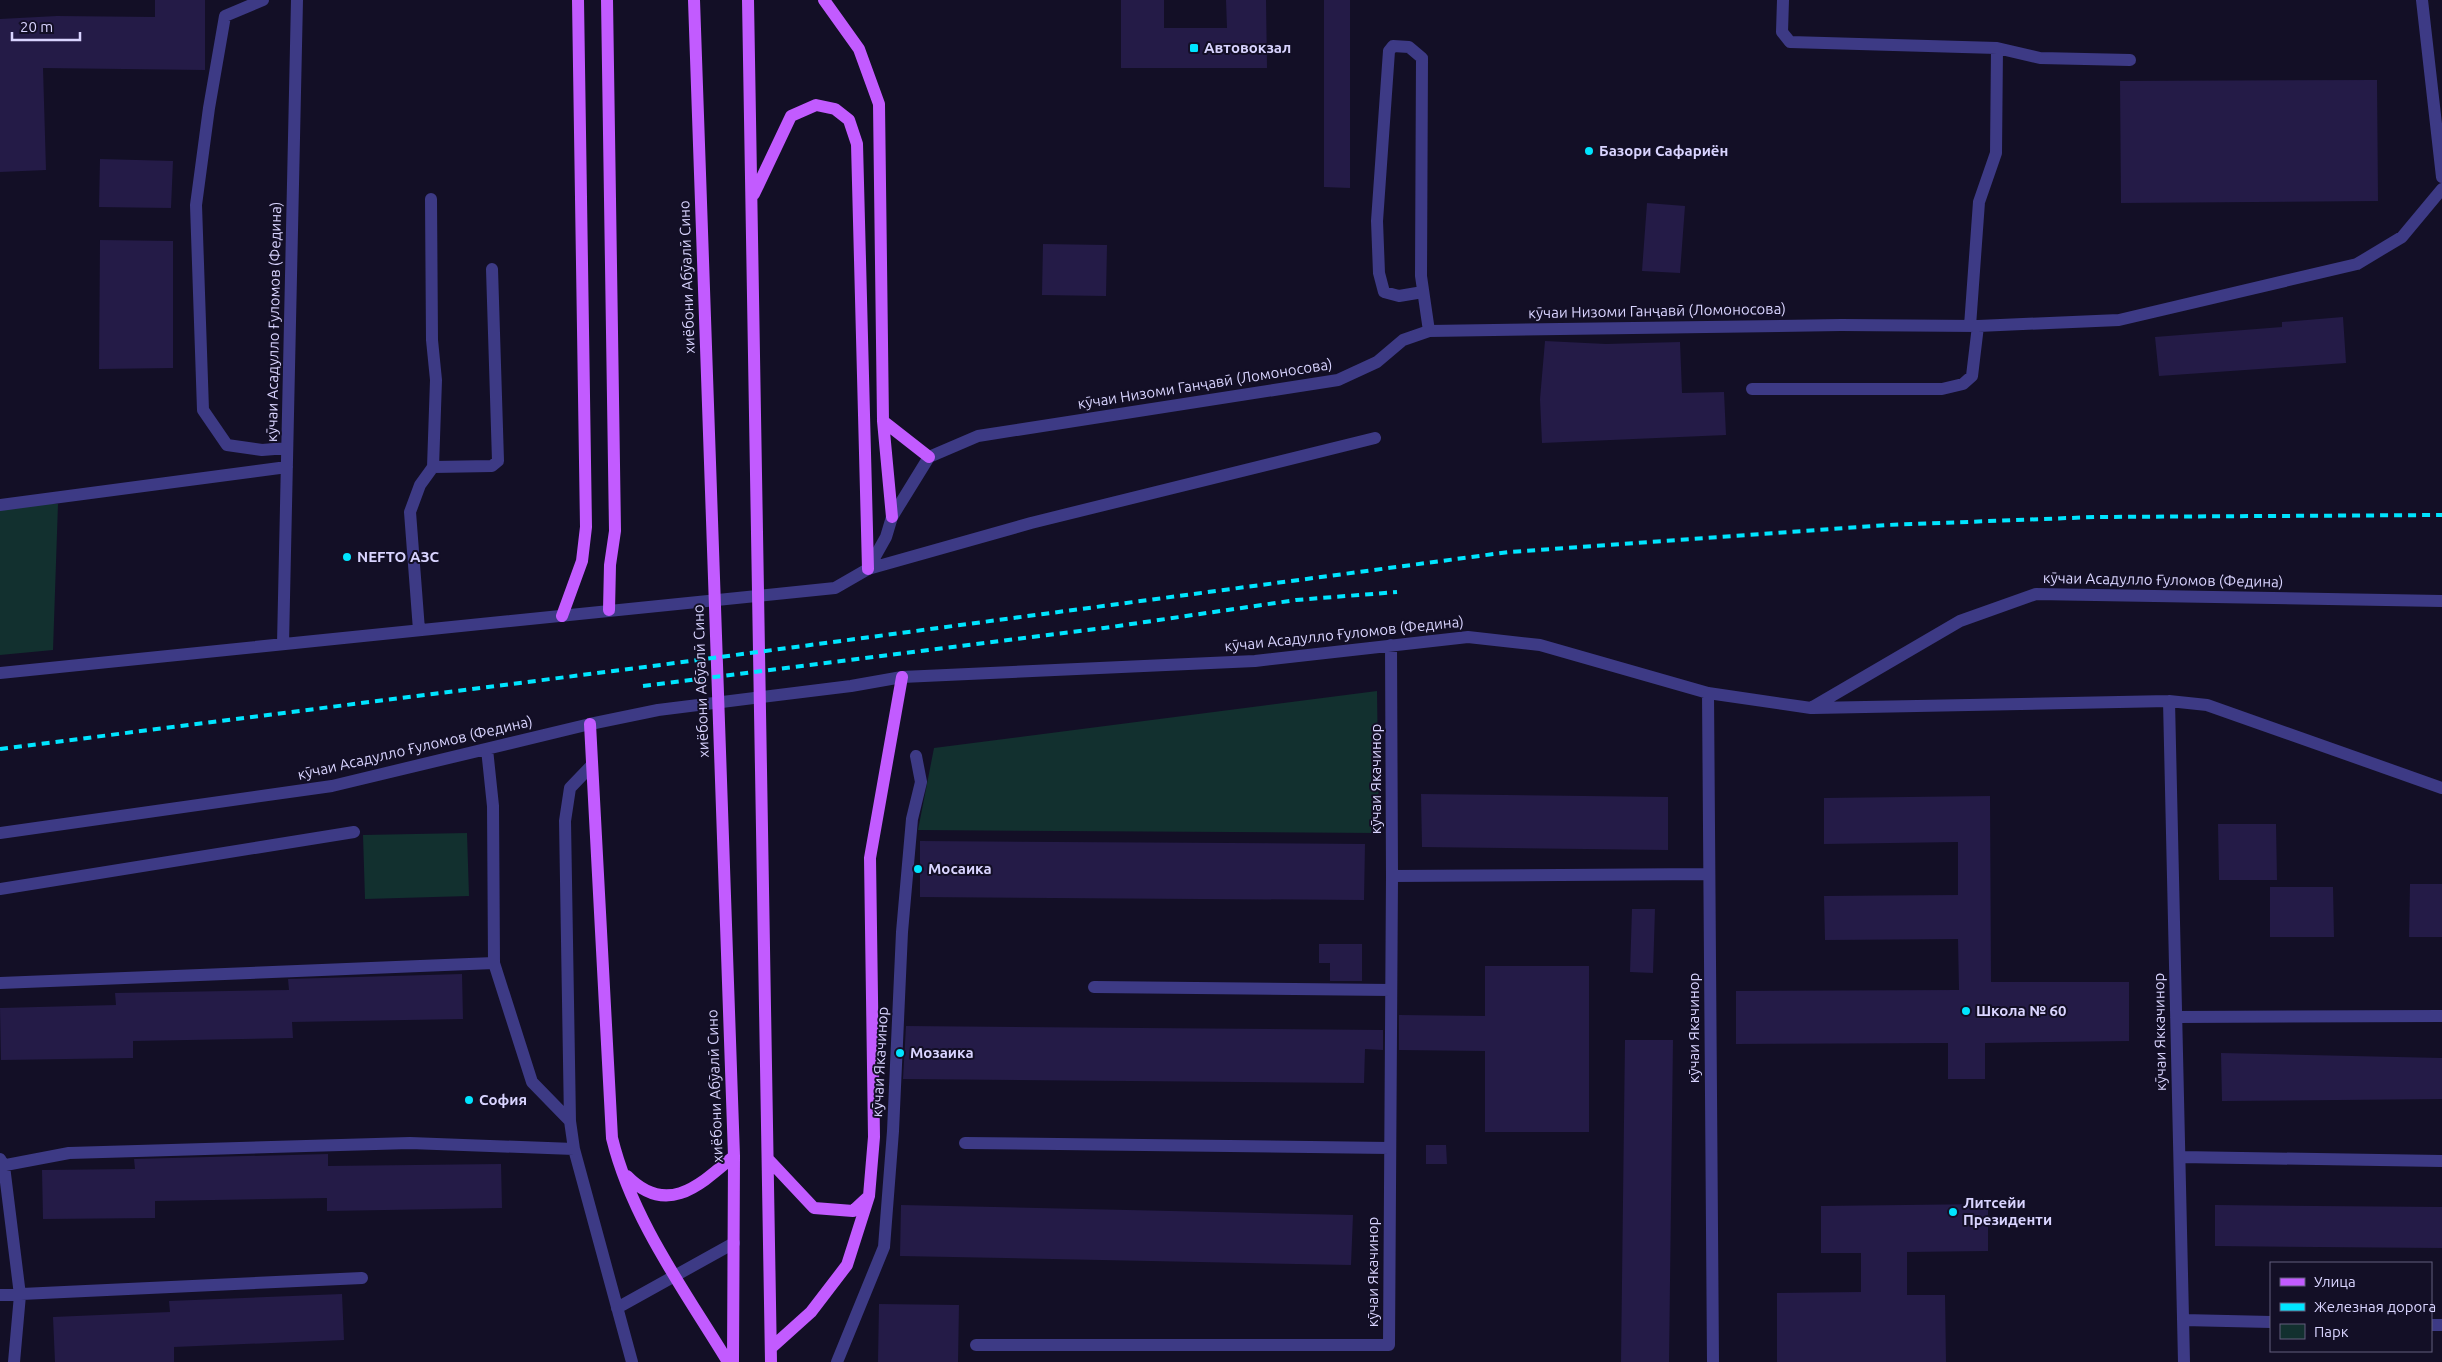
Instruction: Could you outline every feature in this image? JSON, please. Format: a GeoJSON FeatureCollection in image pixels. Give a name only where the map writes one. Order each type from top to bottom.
{"type":"FeatureCollection","features":[{"type":"Feature","properties":{"kind":"main road"},"geometry":{"type":"LineString","coordinates":[[562,616],[582,561],[586,527],[578,0]]}},
{"type":"Feature","properties":{"kind":"main road"},"geometry":{"type":"LineString","coordinates":[[607,0],[615,531],[610,565],[609,610]]}},
{"type":"Feature","properties":{"kind":"main road","name":"хиёбони Абӯалӣ Сино"},"geometry":{"type":"LineString","coordinates":[[694,0],[734,1156],[733,1362]]}},
{"type":"Feature","properties":{"kind":"main road"},"geometry":{"type":"LineString","coordinates":[[748,0],[771,1362]]}},
{"type":"Feature","properties":{"kind":"main road"},"geometry":{"type":"LineString","coordinates":[[824,0],[859,49],[880,104],[883,421],[892,517]]}},
{"type":"Feature","properties":{"kind":"main road"},"geometry":{"type":"LineString","coordinates":[[752,198],[791,116],[816,105],[834,109],[848,120],[857,144],[868,569]]}},
{"type":"Feature","properties":{"kind":"main road"},"geometry":{"type":"LineString","coordinates":[[883,421],[928,457]]}},
{"type":"Feature","properties":{"kind":"main road"},"geometry":{"type":"LineString","coordinates":[[771,1348],[811,1312],[847,1265],[869,1196],[874,1137],[870,858],[902,677]]}},
{"type":"Feature","properties":{"kind":"main road"},"geometry":{"type":"LineString","coordinates":[[590,724],[612,1138],[620,1169],[652,1236],[728,1362]]}},
{"type":"Feature","properties":{"kind":"main road"},"geometry":{"type":"LineString","coordinates":[[620,1169],[636,1186],[659,1196],[684,1194],[704,1182],[734,1156]]}},
{"type":"Feature","properties":{"kind":"main road"},"geometry":{"type":"LineString","coordinates":[[768,1158],[814,1208],[853,1211],[869,1196]]}},
{"type":"Feature","properties":{"kind":"street"},"geometry":{"type":"LineString","coordinates":[[263,0],[225,16],[209,108],[196,205],[203,410],[226,445],[262,450],[287,448]]}},
{"type":"Feature","properties":{"kind":"street","name":"кӯчаи Асадулло Ғуломов (Федина)"},"geometry":{"type":"LineString","coordinates":[[284,644],[297,0]]}},
{"type":"Feature","properties":{"kind":"street"},"geometry":{"type":"LineString","coordinates":[[1783,0],[1782,32],[1790,42],[1997,48],[2040,58],[2130,60]]}},
{"type":"Feature","properties":{"kind":"street"},"geometry":{"type":"LineString","coordinates":[[2422,0],[2442,177]]}},
{"type":"Feature","properties":{"kind":"street"},"geometry":{"type":"LineString","coordinates":[[1423,292],[1399,296],[1384,292],[1379,273],[1377,221],[1389,51],[1393,46],[1409,47],[1422,58],[1421,276],[1429,330]]}},
{"type":"Feature","properties":{"kind":"street"},"geometry":{"type":"LineString","coordinates":[[1752,388],[1942,389],[1963,384],[1972,376],[1979,202],[1996,153],[1997,48]]}},
{"type":"Feature","properties":{"kind":"street","name":"кӯчаи Низоми Ганҷавӣ (Ломоносова)"},"geometry":{"type":"LineString","coordinates":[[928,457],[978,436],[1338,380],[1378,362],[1402,340],[1429,330],[1841,325],[1974,326],[2119,320],[2357,264],[2402,237],[2442,189]]}},
{"type":"Feature","properties":{"kind":"street"},"geometry":{"type":"LineString","coordinates":[[420,630],[410,512],[420,485],[433,467],[436,380],[432,340],[431,198]]}},
{"type":"Feature","properties":{"kind":"street"},"geometry":{"type":"LineString","coordinates":[[433,467],[492,466],[498,461],[500,454],[492,269]]}},
{"type":"Feature","properties":{"kind":"street"},"geometry":{"type":"LineString","coordinates":[[0,674],[835,588],[868,569],[1031,523],[1374,438]]}},
{"type":"Feature","properties":{"kind":"street"},"geometry":{"type":"LineString","coordinates":[[868,569],[886,536],[892,517],[928,457]]}},
{"type":"Feature","properties":{"kind":"street"},"geometry":{"type":"LineString","coordinates":[[0,504],[287,467]]}},
{"type":"Feature","properties":{"kind":"street","name":"кӯчаи Асадулло Ғуломов (Федина)"},"geometry":{"type":"LineString","coordinates":[[0,833],[332,786],[590,724],[658,710],[851,686],[902,677],[1256,662],[1468,636],[1540,645],[1708,693],[1811,708],[1960,621],[2036,594],[2442,601]]}},
{"type":"Feature","properties":{"kind":"street","name":"кӯчаи Якачинор"},"geometry":{"type":"LineString","coordinates":[[976,1345],[1389,1345],[1392,646]]}},
{"type":"Feature","properties":{"kind":"street","name":"кӯчаи Якачинор"},"geometry":{"type":"LineString","coordinates":[[1708,693],[1713,1362]]}},
{"type":"Feature","properties":{"kind":"street"},"geometry":{"type":"LineString","coordinates":[[1811,708],[2169,701],[2207,705],[2442,788]]}},
{"type":"Feature","properties":{"kind":"street","name":"кӯчаи Яккачинор"},"geometry":{"type":"LineString","coordinates":[[2169,701],[2184,1362]]}},
{"type":"Feature","properties":{"kind":"street"},"geometry":{"type":"LineString","coordinates":[[487,749],[493,806],[494,963],[532,1082],[570,1121]]}},
{"type":"Feature","properties":{"kind":"street","name":"кӯчаи Якачинор"},"geometry":{"type":"LineString","coordinates":[[837,1362],[884,1247],[893,1131],[903,922],[912,820],[921,782],[916,756]]}},
{"type":"Feature","properties":{"kind":"street"},"geometry":{"type":"LineString","coordinates":[[592,765],[570,788],[565,821],[570,1121],[574,1149],[632,1362]]}},
{"type":"Feature","properties":{"kind":"street"},"geometry":{"type":"LineString","coordinates":[[0,889],[354,832]]}},
{"type":"Feature","properties":{"kind":"street"},"geometry":{"type":"LineString","coordinates":[[1392,876],[1709,874]]}},
{"type":"Feature","properties":{"kind":"street"},"geometry":{"type":"LineString","coordinates":[[0,983],[494,963]]}},
{"type":"Feature","properties":{"kind":"street"},"geometry":{"type":"LineString","coordinates":[[1094,987],[1391,990]]}},
{"type":"Feature","properties":{"kind":"street"},"geometry":{"type":"LineString","coordinates":[[2176,1017],[2442,1016]]}},
{"type":"Feature","properties":{"kind":"street"},"geometry":{"type":"LineString","coordinates":[[965,1142],[1390,1148]]}},
{"type":"Feature","properties":{"kind":"street"},"geometry":{"type":"LineString","coordinates":[[14,1362],[20,1295],[1,1164],[79,1153],[410,1143],[574,1149]]}},
{"type":"Feature","properties":{"kind":"street"},"geometry":{"type":"LineString","coordinates":[[2180,1157],[2442,1161]]}},
{"type":"Feature","properties":{"kind":"street"},"geometry":{"type":"LineString","coordinates":[[616,1308],[734,1243]]}},
{"type":"Feature","properties":{"kind":"street"},"geometry":{"type":"LineString","coordinates":[[0,1295],[362,1278]]}},
{"type":"Feature","properties":{"kind":"street"},"geometry":{"type":"LineString","coordinates":[[2183,1320],[2270,1322]]}},
{"type":"Feature","properties":{"kind":"green space"},"geometry":{"type":"Polygon","coordinates":[[[0,504],[58,504],[53,650],[0,655],[0,504]]]}},
{"type":"Feature","properties":{"kind":"green space"},"geometry":{"type":"Polygon","coordinates":[[[1377,691],[1379,833],[918,830],[934,748],[1377,691]]]}},
{"type":"Feature","properties":{"kind":"green space"},"geometry":{"type":"Polygon","coordinates":[[[467,833],[469,896],[365,899],[363,835],[467,833]]]}},
{"type":"Feature","properties":{"kind":"building"},"geometry":{"type":"Polygon","coordinates":[[[155,0],[205,0],[205,70],[43,68],[46,170],[0,172],[0,19],[57,16],[155,17],[155,0]]]}},
{"type":"Feature","properties":{"kind":"building","name":"Автовокзал"},"geometry":{"type":"Polygon","coordinates":[[[1121,0],[1164,0],[1164,28],[1227,28],[1226,0],[1266,0],[1267,68],[1121,68],[1121,0]]]}},
{"type":"Feature","properties":{"kind":"building","name":"Автовокзал"},"geometry":{"type":"Polygon","coordinates":[[[1324,0],[1350,0],[1350,188],[1324,187],[1324,0]]]}},
{"type":"Feature","properties":{"kind":"building"},"geometry":{"type":"Polygon","coordinates":[[[2377,80],[2378,201],[2121,203],[2120,81],[2377,80]]]}},
{"type":"Feature","properties":{"kind":"building"},"geometry":{"type":"Polygon","coordinates":[[[100,159],[173,161],[171,208],[99,207],[100,159]]]}},
{"type":"Feature","properties":{"kind":"building"},"geometry":{"type":"Polygon","coordinates":[[[1647,203],[1685,206],[1680,273],[1642,271],[1647,203]]]}},
{"type":"Feature","properties":{"kind":"building"},"geometry":{"type":"Polygon","coordinates":[[[100,240],[173,241],[173,368],[99,369],[100,240]]]}},
{"type":"Feature","properties":{"kind":"building"},"geometry":{"type":"Polygon","coordinates":[[[1043,244],[1107,245],[1106,296],[1042,295],[1043,244]]]}},
{"type":"Feature","properties":{"kind":"building"},"geometry":{"type":"Polygon","coordinates":[[[2343,317],[2346,363],[2159,376],[2155,337],[2282,327],[2282,322],[2343,317]]]}},
{"type":"Feature","properties":{"kind":"building"},"geometry":{"type":"Polygon","coordinates":[[[1545,341],[1606,344],[1680,342],[1682,393],[1724,392],[1726,435],[1542,443],[1540,399],[1545,341]]]}},
{"type":"Feature","properties":{"kind":"building"},"geometry":{"type":"Polygon","coordinates":[[[1421,794],[1668,797],[1668,850],[1422,847],[1421,794]]]}},
{"type":"Feature","properties":{"kind":"building"},"geometry":{"type":"Polygon","coordinates":[[[1990,796],[1991,982],[2129,982],[2129,1041],[1985,1043],[1985,1079],[1948,1079],[1948,1043],[1736,1044],[1736,991],[1959,990],[1958,939],[1825,940],[1824,896],[1958,895],[1958,842],[1824,844],[1824,798],[1990,796]]]}},
{"type":"Feature","properties":{"kind":"building"},"geometry":{"type":"Polygon","coordinates":[[[2218,824],[2276,824],[2277,880],[2219,880],[2218,824]]]}},
{"type":"Feature","properties":{"kind":"building"},"geometry":{"type":"Polygon","coordinates":[[[920,841],[1365,844],[1364,900],[920,897],[920,841]]]}},
{"type":"Feature","properties":{"kind":"building"},"geometry":{"type":"Polygon","coordinates":[[[2410,884],[2442,884],[2442,937],[2409,937],[2410,884]]]}},
{"type":"Feature","properties":{"kind":"building"},"geometry":{"type":"Polygon","coordinates":[[[2270,887],[2333,887],[2334,937],[2270,937],[2270,887]]]}},
{"type":"Feature","properties":{"kind":"building"},"geometry":{"type":"Polygon","coordinates":[[[1632,909],[1655,909],[1653,973],[1630,972],[1632,909]]]}},
{"type":"Feature","properties":{"kind":"building"},"geometry":{"type":"Polygon","coordinates":[[[1319,944],[1362,944],[1362,981],[1330,981],[1330,963],[1319,963],[1319,944]]]}},
{"type":"Feature","properties":{"kind":"building"},"geometry":{"type":"Polygon","coordinates":[[[1485,966],[1589,966],[1589,1132],[1485,1132],[1485,1051],[1399,1050],[1399,1015],[1485,1016],[1485,966]]]}},
{"type":"Feature","properties":{"kind":"building"},"geometry":{"type":"Polygon","coordinates":[[[462,974],[463,1019],[292,1022],[293,1038],[133,1041],[133,1058],[1,1060],[0,1008],[116,1005],[115,993],[289,990],[288,979],[462,974]]]}},
{"type":"Feature","properties":{"kind":"building"},"geometry":{"type":"Polygon","coordinates":[[[906,1026],[1383,1030],[1383,1050],[1365,1049],[1364,1083],[903,1079],[906,1026]]]}},
{"type":"Feature","properties":{"kind":"building"},"geometry":{"type":"Polygon","coordinates":[[[1625,1040],[1673,1040],[1669,1362],[1621,1362],[1625,1040]]]}},
{"type":"Feature","properties":{"kind":"building"},"geometry":{"type":"Polygon","coordinates":[[[2221,1053],[2442,1058],[2442,1099],[2222,1101],[2221,1053]]]}},
{"type":"Feature","properties":{"kind":"building"},"geometry":{"type":"Polygon","coordinates":[[[1426,1145],[1446,1145],[1447,1164],[1426,1164],[1426,1145]]]}},
{"type":"Feature","properties":{"kind":"building"},"geometry":{"type":"Polygon","coordinates":[[[328,1154],[328,1166],[501,1164],[502,1208],[327,1211],[327,1198],[155,1201],[155,1218],[43,1219],[42,1170],[135,1169],[134,1159],[328,1154]]]}},
{"type":"Feature","properties":{"kind":"building"},"geometry":{"type":"Polygon","coordinates":[[[1988,1204],[1988,1251],[1907,1252],[1907,1295],[1945,1295],[1946,1362],[1777,1362],[1777,1293],[1861,1292],[1861,1253],[1821,1253],[1821,1206],[1988,1204]]]}},
{"type":"Feature","properties":{"kind":"building"},"geometry":{"type":"Polygon","coordinates":[[[901,1205],[1353,1215],[1351,1265],[900,1256],[901,1205]]]}},
{"type":"Feature","properties":{"kind":"building"},"geometry":{"type":"Polygon","coordinates":[[[2215,1205],[2442,1207],[2442,1248],[2215,1246],[2215,1205]]]}},
{"type":"Feature","properties":{"kind":"building"},"geometry":{"type":"Polygon","coordinates":[[[342,1294],[344,1340],[174,1347],[174,1362],[55,1362],[53,1317],[170,1312],[169,1301],[342,1294]]]}},
{"type":"Feature","properties":{"kind":"building"},"geometry":{"type":"Polygon","coordinates":[[[879,1304],[959,1305],[958,1362],[878,1362],[879,1304]]]}},
{"type":"Feature","properties":{"kind":"railway"},"geometry":{"type":"LineString","coordinates":[[0,749],[645,667],[1509,552],[1887,525],[2095,517],[2442,515]]}},
{"type":"Feature","properties":{"kind":"railway"},"geometry":{"type":"LineString","coordinates":[[643,686],[1104,628],[1296,600],[1397,592]]}},
{"type":"Feature","properties":{"kind":"place","name":"Автовокзал"},"geometry":{"type":"Point","coordinates":[1194,48]}},
{"type":"Feature","properties":{"kind":"place","name":"Базори Сафариён"},"geometry":{"type":"Point","coordinates":[1589,151]}},
{"type":"Feature","properties":{"kind":"place","name":"NEFTO АЗС"},"geometry":{"type":"Point","coordinates":[347,557]}},
{"type":"Feature","properties":{"kind":"place","name":"Мосаика"},"geometry":{"type":"Point","coordinates":[918,869]}},
{"type":"Feature","properties":{"kind":"place","name":"Школа № 60"},"geometry":{"type":"Point","coordinates":[1966,1011]}},
{"type":"Feature","properties":{"kind":"place","name":"Мозаика"},"geometry":{"type":"Point","coordinates":[900,1053]}},
{"type":"Feature","properties":{"kind":"place","name":"София"},"geometry":{"type":"Point","coordinates":[469,1100]}},
{"type":"Feature","properties":{"kind":"place","name":"Литсейи Президенти"},"geometry":{"type":"Point","coordinates":[1953,1212]}}]}
